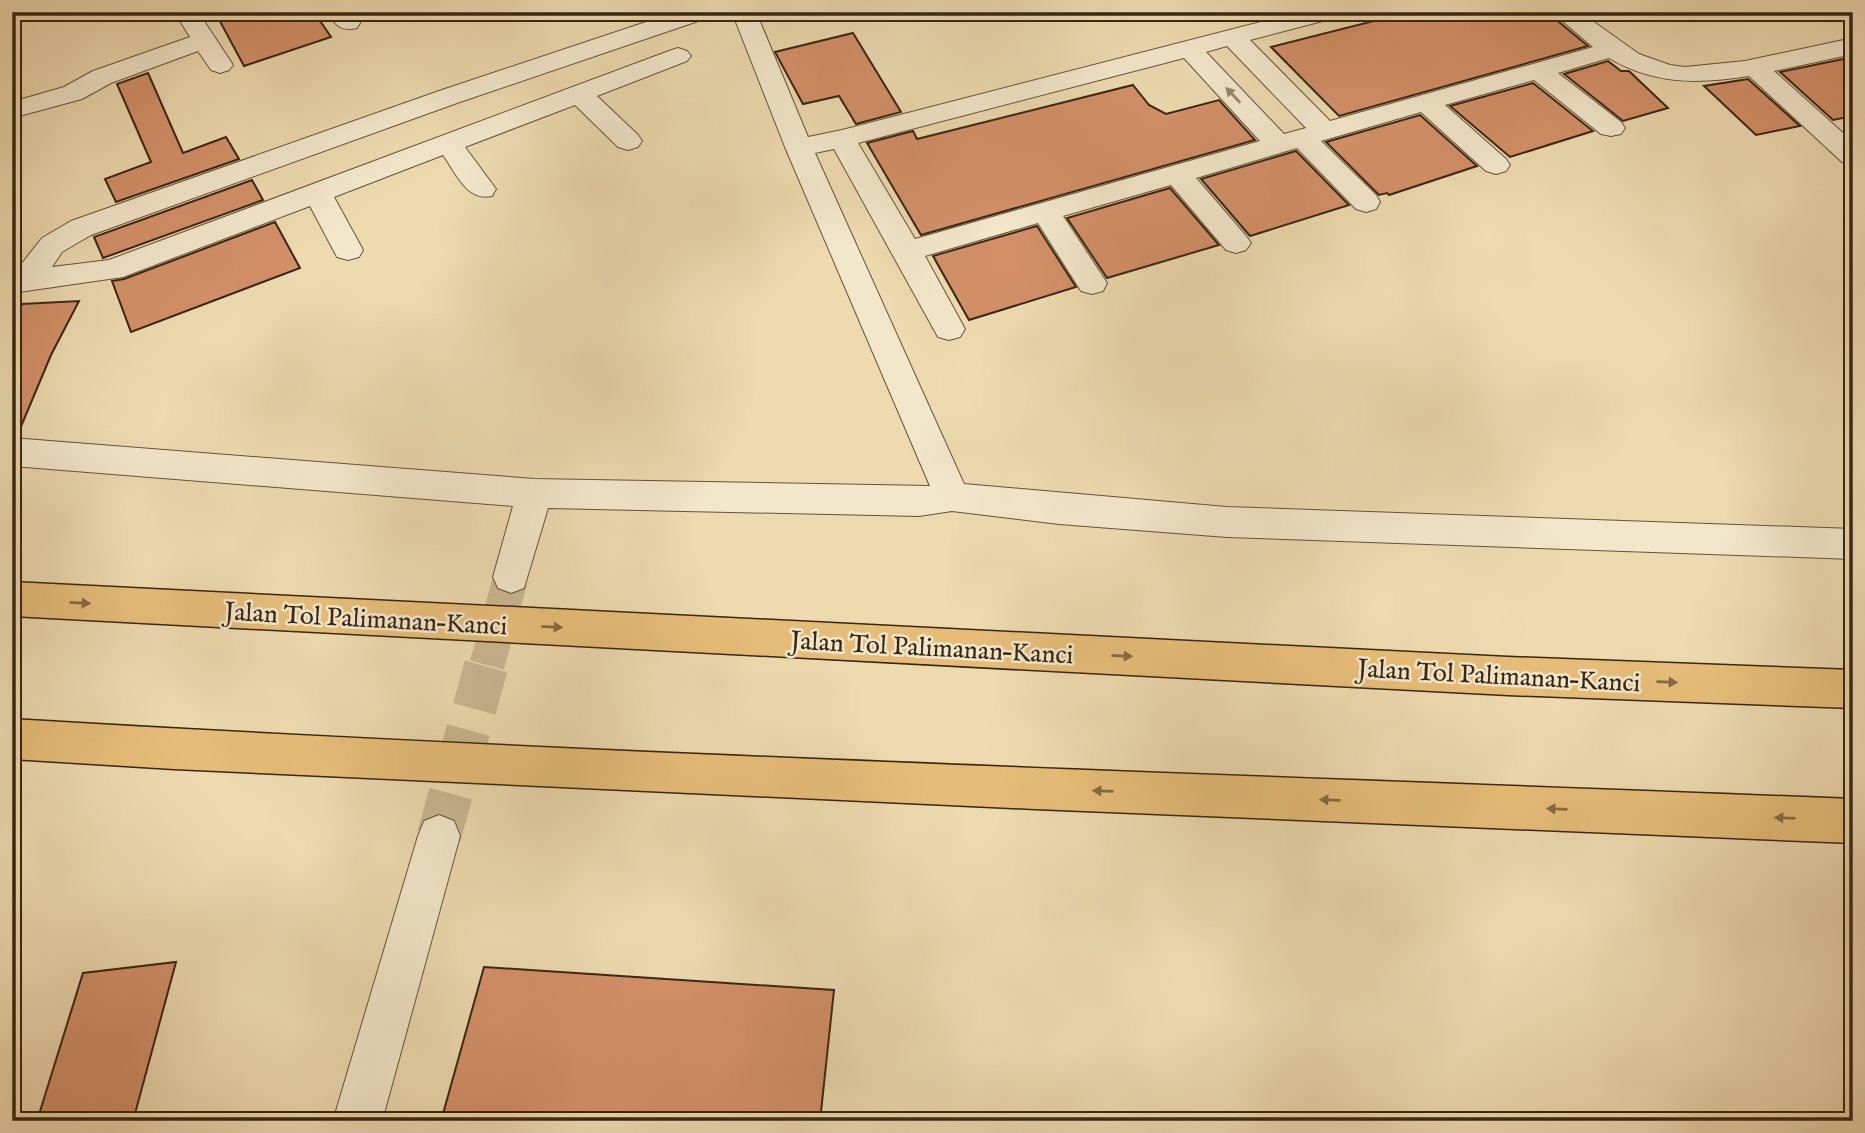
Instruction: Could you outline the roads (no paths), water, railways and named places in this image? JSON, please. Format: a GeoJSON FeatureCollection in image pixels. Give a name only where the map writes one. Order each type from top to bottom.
{"type":"FeatureCollection","features":[{"type":"Feature","properties":{"kind":"highway","name":"Jalan Tol Palimanan–Kanci"},"geometry":{"type":"LineString","coordinates":[[12,599],[1508,676],[1853,689]]}},
{"type":"Feature","properties":{"kind":"highway"},"geometry":{"type":"LineString","coordinates":[[12,739],[174,749],[993,786],[1853,821]]}},
{"type":"Feature","properties":{"kind":"street"},"geometry":{"type":"LineString","coordinates":[[193,12],[190,14],[192,21],[220,65]]}},
{"type":"Feature","properties":{"kind":"street"},"geometry":{"type":"LineString","coordinates":[[19,282],[52,244],[74,231],[448,97],[701,12]]}},
{"type":"Feature","properties":{"kind":"street"},"geometry":{"type":"LineString","coordinates":[[744,12],[799,147],[952,497]]}},
{"type":"Feature","properties":{"kind":"street"},"geometry":{"type":"LineString","coordinates":[[799,147],[842,139],[1329,12]]}},
{"type":"Feature","properties":{"kind":"street"},"geometry":{"type":"LineString","coordinates":[[1564,12],[1612,49],[1631,59],[1676,74],[1693,75],[1754,66],[1853,46]]}},
{"type":"Feature","properties":{"kind":"street"},"geometry":{"type":"LineString","coordinates":[[1231,36],[1301,137]]}},
{"type":"Feature","properties":{"kind":"street"},"geometry":{"type":"LineString","coordinates":[[12,110],[73,93],[102,77],[205,40]]}},
{"type":"Feature","properties":{"kind":"street"},"geometry":{"type":"LineString","coordinates":[[1188,47],[1301,137],[1366,202]]}},
{"type":"Feature","properties":{"kind":"street"},"geometry":{"type":"LineString","coordinates":[[907,251],[1612,49]]}},
{"type":"Feature","properties":{"kind":"street"},"geometry":{"type":"LineString","coordinates":[[19,282],[112,270],[678,56]]}},
{"type":"Feature","properties":{"kind":"street"},"geometry":{"type":"LineString","coordinates":[[1754,66],[1852,156]]}},
{"type":"Feature","properties":{"kind":"street"},"geometry":{"type":"LineString","coordinates":[[1538,70],[1611,128]]}},
{"type":"Feature","properties":{"kind":"street"},"geometry":{"type":"LineString","coordinates":[[579,94],[628,141]]}},
{"type":"Feature","properties":{"kind":"street"},"geometry":{"type":"LineString","coordinates":[[448,97],[460,138],[482,189]]}},
{"type":"Feature","properties":{"kind":"street"},"geometry":{"type":"LineString","coordinates":[[1425,102],[1496,165]]}},
{"type":"Feature","properties":{"kind":"street"},"geometry":{"type":"LineString","coordinates":[[842,139],[949,329]]}},
{"type":"Feature","properties":{"kind":"street"},"geometry":{"type":"LineString","coordinates":[[1176,173],[1236,243]]}},
{"type":"Feature","properties":{"kind":"street"},"geometry":{"type":"LineString","coordinates":[[318,193],[348,250]]}},
{"type":"Feature","properties":{"kind":"street"},"geometry":{"type":"LineString","coordinates":[[1045,211],[1092,283]]}},
{"type":"Feature","properties":{"kind":"street"},"geometry":{"type":"LineString","coordinates":[[12,452],[534,493],[919,502],[952,497],[1059,509],[1227,522],[1853,544]]}},
{"type":"Feature","properties":{"kind":"street"},"geometry":{"type":"LineString","coordinates":[[511,576],[534,493]]}},
{"type":"Feature","properties":{"kind":"street"},"geometry":{"type":"LineString","coordinates":[[358,1121],[439,836]]}},
{"type":"Feature","properties":{"kind":"tunnel"},"geometry":{"type":"LineString","coordinates":[[487,665],[511,577]]}},
{"type":"Feature","properties":{"kind":"tunnel"},"geometry":{"type":"LineString","coordinates":[[439,836],[487,663]]}}]}
